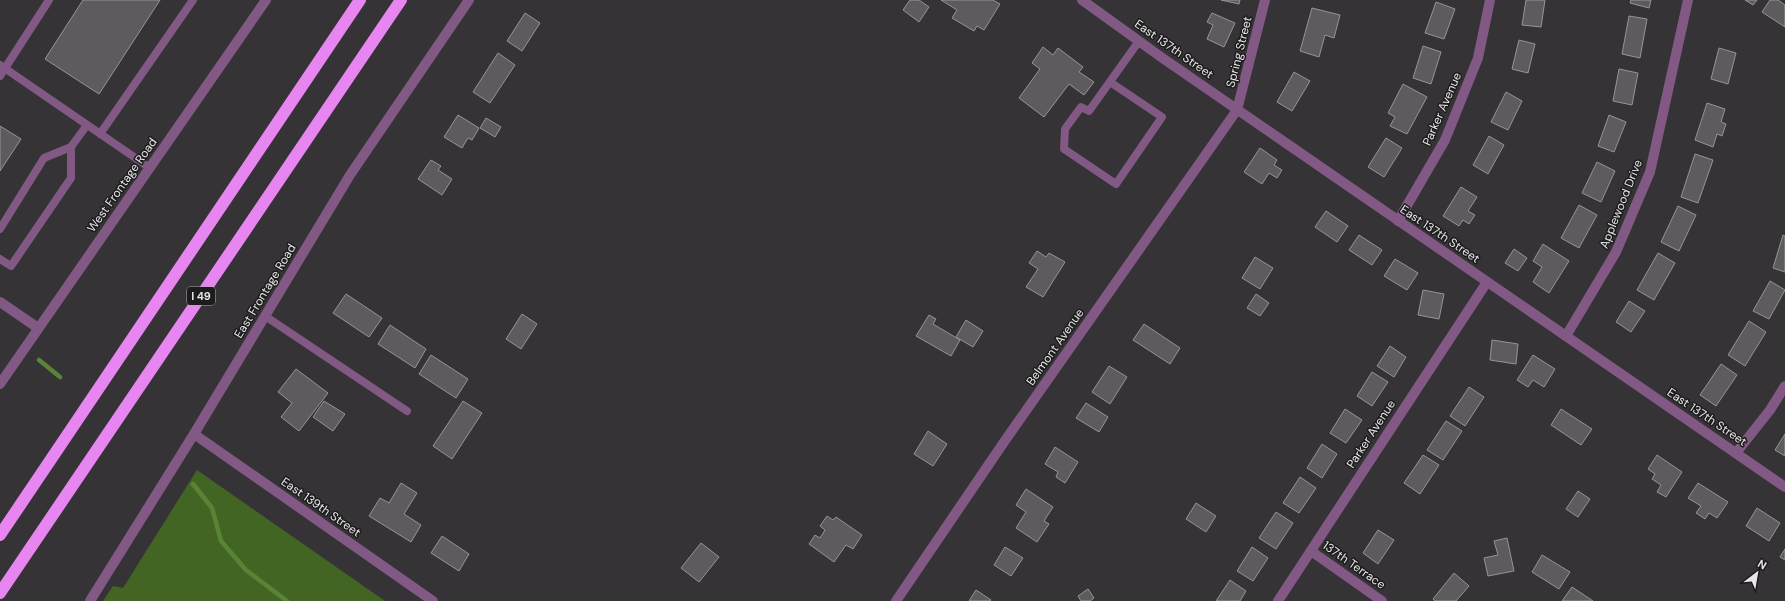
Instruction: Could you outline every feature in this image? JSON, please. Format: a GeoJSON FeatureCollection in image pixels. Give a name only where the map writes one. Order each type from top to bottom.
{"type":"FeatureCollection","features":[{"type":"Feature","properties":{"kind":"highway","name":"I 49"},"geometry":{"type":"LineString","coordinates":[[0,535],[360,0]]}},
{"type":"Feature","properties":{"kind":"highway","name":"I 49"},"geometry":{"type":"LineString","coordinates":[[0,593],[401,0]]}},
{"type":"Feature","properties":{"kind":"street","name":"West Frontage Road"},"geometry":{"type":"LineString","coordinates":[[0,384],[266,0]]}},
{"type":"Feature","properties":{"kind":"street","name":"East Frontage Road"},"geometry":{"type":"LineString","coordinates":[[90,601],[194,434],[350,175],[469,0]]}},
{"type":"Feature","properties":{"kind":"street","name":"East 137th Street"},"geometry":{"type":"LineString","coordinates":[[1082,0],[1237,110],[1785,487]]}},
{"type":"Feature","properties":{"kind":"street","name":"Spring Street"},"geometry":{"type":"LineString","coordinates":[[1237,110],[1265,0]]}},
{"type":"Feature","properties":{"kind":"street","name":"Parker Avenue"},"geometry":{"type":"LineString","coordinates":[[1398,221],[1445,140],[1478,58],[1490,0]]}},
{"type":"Feature","properties":{"kind":"street","name":"Applewood Drive"},"geometry":{"type":"LineString","coordinates":[[1566,336],[1616,252],[1650,172],[1688,0]]}},
{"type":"Feature","properties":{"kind":"street","name":"Belmont Avenue"},"geometry":{"type":"LineString","coordinates":[[896,601],[1004,442],[1237,110]]}},
{"type":"Feature","properties":{"kind":"street","name":"Parker Avenue"},"geometry":{"type":"LineString","coordinates":[[1278,601],[1487,282]]}},
{"type":"Feature","properties":{"kind":"street"},"geometry":{"type":"LineString","coordinates":[[0,302],[38,328]]}},
{"type":"Feature","properties":{"kind":"street"},"geometry":{"type":"LineString","coordinates":[[1736,453],[1770,410],[1785,386]]}},
{"type":"Feature","properties":{"kind":"street","name":"East 139th Street"},"geometry":{"type":"LineString","coordinates":[[194,434],[433,601]]}},
{"type":"Feature","properties":{"kind":"street","name":"137th Terrace"},"geometry":{"type":"LineString","coordinates":[[1311,551],[1382,601]]}},
{"type":"Feature","properties":{"kind":"lane"},"geometry":{"type":"LineString","coordinates":[[0,76],[2,66],[49,0]]}},
{"type":"Feature","properties":{"kind":"lane"},"geometry":{"type":"LineString","coordinates":[[100,134],[193,0]]}},
{"type":"Feature","properties":{"kind":"lane"},"geometry":{"type":"LineString","coordinates":[[1110,82],[1162,117],[1116,184],[1064,149],[1065,129],[1082,107],[1089,111],[1139,41]]}},
{"type":"Feature","properties":{"kind":"lane"},"geometry":{"type":"LineString","coordinates":[[2,66],[150,168]]}},
{"type":"Feature","properties":{"kind":"lane"},"geometry":{"type":"LineString","coordinates":[[0,229],[44,158],[71,147],[87,125]]}},
{"type":"Feature","properties":{"kind":"lane"},"geometry":{"type":"LineString","coordinates":[[0,259],[11,266],[71,178],[71,147]]}},
{"type":"Feature","properties":{"kind":"lane"},"geometry":{"type":"LineString","coordinates":[[265,316],[407,411]]}},
{"type":"Feature","properties":{"kind":"green space"},"geometry":{"type":"Polygon","coordinates":[[[197,470],[385,601],[103,601],[113,586],[123,588],[197,470]]]}},
{"type":"Feature","properties":{"kind":"building"},"geometry":{"type":"Polygon","coordinates":[[[83,0],[160,0],[99,94],[45,59],[83,0]]]}},
{"type":"Feature","properties":{"kind":"building"},"geometry":{"type":"Polygon","coordinates":[[[910,0],[919,0],[929,7],[919,22],[903,10],[910,0]]]}},
{"type":"Feature","properties":{"kind":"building"},"geometry":{"type":"Polygon","coordinates":[[[941,0],[993,0],[1000,4],[984,30],[977,26],[974,31],[952,18],[957,10],[941,0]]]}},
{"type":"Feature","properties":{"kind":"building"},"geometry":{"type":"Polygon","coordinates":[[[1221,0],[1240,0],[1239,4],[1221,0]]]}},
{"type":"Feature","properties":{"kind":"building"},"geometry":{"type":"Polygon","coordinates":[[[1526,0],[1545,0],[1541,27],[1522,25],[1526,0]]]}},
{"type":"Feature","properties":{"kind":"building"},"geometry":{"type":"Polygon","coordinates":[[[1631,0],[1651,0],[1649,8],[1630,3],[1631,0]]]}},
{"type":"Feature","properties":{"kind":"building"},"geometry":{"type":"Polygon","coordinates":[[[1745,0],[1757,0],[1753,5],[1745,0]]]}},
{"type":"Feature","properties":{"kind":"building"},"geometry":{"type":"Polygon","coordinates":[[[1770,0],[1778,0],[1785,5],[1785,27],[1762,12],[1770,0]]]}},
{"type":"Feature","properties":{"kind":"building"},"geometry":{"type":"Polygon","coordinates":[[[1436,2],[1455,9],[1444,39],[1425,33],[1436,2]]]}},
{"type":"Feature","properties":{"kind":"building"},"geometry":{"type":"Polygon","coordinates":[[[1312,8],[1340,15],[1334,38],[1325,35],[1319,57],[1300,51],[1312,8]]]}},
{"type":"Feature","properties":{"kind":"building"},"geometry":{"type":"Polygon","coordinates":[[[525,13],[540,23],[522,51],[507,41],[525,13]]]}},
{"type":"Feature","properties":{"kind":"building"},"geometry":{"type":"Polygon","coordinates":[[[1212,13],[1235,23],[1224,47],[1207,39],[1213,25],[1207,22],[1212,13]]]}},
{"type":"Feature","properties":{"kind":"building"},"geometry":{"type":"Polygon","coordinates":[[[1629,16],[1647,19],[1640,58],[1622,54],[1629,16]]]}},
{"type":"Feature","properties":{"kind":"building"},"geometry":{"type":"Polygon","coordinates":[[[1519,40],[1535,44],[1528,73],[1512,69],[1519,40]]]}},
{"type":"Feature","properties":{"kind":"building"},"geometry":{"type":"Polygon","coordinates":[[[1423,46],[1441,52],[1431,84],[1413,78],[1423,46]]]}},
{"type":"Feature","properties":{"kind":"building"},"geometry":{"type":"Polygon","coordinates":[[[1043,47],[1053,55],[1058,48],[1083,67],[1079,72],[1094,82],[1084,95],[1069,84],[1044,117],[1019,98],[1040,69],[1032,63],[1043,47]]]}},
{"type":"Feature","properties":{"kind":"building"},"geometry":{"type":"Polygon","coordinates":[[[1719,48],[1736,53],[1728,84],[1711,79],[1719,48]]]}},
{"type":"Feature","properties":{"kind":"building"},"geometry":{"type":"Polygon","coordinates":[[[498,53],[515,65],[490,103],[473,92],[498,53]]]}},
{"type":"Feature","properties":{"kind":"building"},"geometry":{"type":"Polygon","coordinates":[[[1619,69],[1638,73],[1632,105],[1613,101],[1619,69]]]}},
{"type":"Feature","properties":{"kind":"building"},"geometry":{"type":"Polygon","coordinates":[[[1294,72],[1310,81],[1292,111],[1277,102],[1294,72]]]}},
{"type":"Feature","properties":{"kind":"building"},"geometry":{"type":"Polygon","coordinates":[[[1403,84],[1427,97],[1407,134],[1390,126],[1395,117],[1388,113],[1403,84]]]}},
{"type":"Feature","properties":{"kind":"building"},"geometry":{"type":"Polygon","coordinates":[[[1506,92],[1522,101],[1508,130],[1491,122],[1506,92]]]}},
{"type":"Feature","properties":{"kind":"building"},"geometry":{"type":"Polygon","coordinates":[[[1707,103],[1725,109],[1721,122],[1726,124],[1722,136],[1717,134],[1713,147],[1695,140],[1707,103]]]}},
{"type":"Feature","properties":{"kind":"building"},"geometry":{"type":"Polygon","coordinates":[[[458,115],[479,128],[472,140],[468,138],[462,148],[444,137],[458,115]]]}},
{"type":"Feature","properties":{"kind":"building"},"geometry":{"type":"Polygon","coordinates":[[[1609,115],[1626,122],[1614,152],[1598,146],[1609,115]]]}},
{"type":"Feature","properties":{"kind":"building"},"geometry":{"type":"Polygon","coordinates":[[[486,118],[501,127],[495,137],[480,128],[486,118]]]}},
{"type":"Feature","properties":{"kind":"building"},"geometry":{"type":"Polygon","coordinates":[[[0,126],[21,139],[0,171],[0,126]]]}},
{"type":"Feature","properties":{"kind":"building"},"geometry":{"type":"Polygon","coordinates":[[[1489,136],[1504,145],[1488,174],[1473,165],[1489,136]]]}},
{"type":"Feature","properties":{"kind":"building"},"geometry":{"type":"Polygon","coordinates":[[[1386,138],[1402,148],[1384,177],[1368,167],[1386,138]]]}},
{"type":"Feature","properties":{"kind":"building"},"geometry":{"type":"Polygon","coordinates":[[[1260,148],[1277,160],[1274,165],[1282,170],[1277,178],[1269,173],[1262,184],[1244,172],[1260,148]]]}},
{"type":"Feature","properties":{"kind":"building"},"geometry":{"type":"Polygon","coordinates":[[[1695,154],[1713,160],[1698,203],[1681,197],[1695,154]]]}},
{"type":"Feature","properties":{"kind":"building"},"geometry":{"type":"Polygon","coordinates":[[[431,160],[441,166],[438,170],[452,179],[442,195],[418,179],[431,160]]]}},
{"type":"Feature","properties":{"kind":"building"},"geometry":{"type":"Polygon","coordinates":[[[1597,162],[1615,171],[1601,202],[1582,193],[1597,162]]]}},
{"type":"Feature","properties":{"kind":"building"},"geometry":{"type":"Polygon","coordinates":[[[1461,187],[1477,197],[1468,211],[1475,215],[1469,224],[1463,220],[1459,226],[1443,216],[1461,187]]]}},
{"type":"Feature","properties":{"kind":"building"},"geometry":{"type":"Polygon","coordinates":[[[1579,205],[1597,215],[1579,248],[1561,238],[1579,205]]]}},
{"type":"Feature","properties":{"kind":"building"},"geometry":{"type":"Polygon","coordinates":[[[1678,206],[1696,215],[1679,251],[1661,242],[1678,206]]]}},
{"type":"Feature","properties":{"kind":"building"},"geometry":{"type":"Polygon","coordinates":[[[1326,211],[1348,226],[1337,242],[1315,227],[1326,211]]]}},
{"type":"Feature","properties":{"kind":"building"},"geometry":{"type":"Polygon","coordinates":[[[1359,235],[1382,250],[1372,265],[1349,250],[1359,235]]]}},
{"type":"Feature","properties":{"kind":"building"},"geometry":{"type":"Polygon","coordinates":[[[1783,235],[1785,236],[1785,272],[1773,268],[1783,235]]]}},
{"type":"Feature","properties":{"kind":"building"},"geometry":{"type":"Polygon","coordinates":[[[1543,244],[1569,261],[1549,293],[1533,282],[1542,267],[1533,261],[1543,244]]]}},
{"type":"Feature","properties":{"kind":"building"},"geometry":{"type":"Polygon","coordinates":[[[1514,249],[1527,258],[1518,271],[1505,263],[1514,249]]]}},
{"type":"Feature","properties":{"kind":"building"},"geometry":{"type":"Polygon","coordinates":[[[1037,251],[1046,257],[1049,253],[1065,262],[1043,297],[1026,287],[1038,269],[1029,263],[1037,251]]]}},
{"type":"Feature","properties":{"kind":"building"},"geometry":{"type":"Polygon","coordinates":[[[1658,253],[1675,263],[1654,300],[1637,290],[1658,253]]]}},
{"type":"Feature","properties":{"kind":"building"},"geometry":{"type":"Polygon","coordinates":[[[1255,257],[1273,268],[1260,289],[1242,278],[1255,257]]]}},
{"type":"Feature","properties":{"kind":"building"},"geometry":{"type":"Polygon","coordinates":[[[1395,259],[1418,273],[1407,290],[1384,276],[1395,259]]]}},
{"type":"Feature","properties":{"kind":"building"},"geometry":{"type":"Polygon","coordinates":[[[1770,281],[1785,290],[1769,319],[1753,311],[1770,281]]]}},
{"type":"Feature","properties":{"kind":"building"},"geometry":{"type":"Polygon","coordinates":[[[1423,290],[1444,294],[1439,319],[1418,315],[1423,290]]]}},
{"type":"Feature","properties":{"kind":"building"},"geometry":{"type":"Polygon","coordinates":[[[346,294],[382,318],[369,337],[333,313],[346,294]]]}},
{"type":"Feature","properties":{"kind":"building"},"geometry":{"type":"Polygon","coordinates":[[[1256,294],[1269,303],[1260,316],[1247,308],[1256,294]]]}},
{"type":"Feature","properties":{"kind":"building"},"geometry":{"type":"Polygon","coordinates":[[[1629,301],[1645,311],[1631,332],[1616,322],[1629,301]]]}},
{"type":"Feature","properties":{"kind":"building"},"geometry":{"type":"Polygon","coordinates":[[[522,314],[537,324],[521,349],[506,339],[522,314]]]}},
{"type":"Feature","properties":{"kind":"building"},"geometry":{"type":"Polygon","coordinates":[[[929,315],[936,319],[933,324],[960,340],[951,356],[916,336],[929,315]]]}},
{"type":"Feature","properties":{"kind":"building"},"geometry":{"type":"Polygon","coordinates":[[[966,320],[983,331],[973,347],[956,337],[966,320]]]}},
{"type":"Feature","properties":{"kind":"building"},"geometry":{"type":"Polygon","coordinates":[[[1749,321],[1766,332],[1745,366],[1728,355],[1749,321]]]}},
{"type":"Feature","properties":{"kind":"building"},"geometry":{"type":"Polygon","coordinates":[[[1144,324],[1180,348],[1170,364],[1133,340],[1144,324]]]}},
{"type":"Feature","properties":{"kind":"building"},"geometry":{"type":"Polygon","coordinates":[[[390,325],[426,349],[415,368],[378,344],[390,325]]]}},
{"type":"Feature","properties":{"kind":"building"},"geometry":{"type":"Polygon","coordinates":[[[1492,340],[1518,344],[1516,364],[1490,360],[1492,340]]]}},
{"type":"Feature","properties":{"kind":"building"},"geometry":{"type":"Polygon","coordinates":[[[1390,346],[1406,357],[1394,377],[1377,366],[1390,346]]]}},
{"type":"Feature","properties":{"kind":"building"},"geometry":{"type":"Polygon","coordinates":[[[431,355],[468,379],[456,398],[419,374],[431,355]]]}},
{"type":"Feature","properties":{"kind":"building"},"geometry":{"type":"Polygon","coordinates":[[[1533,355],[1555,369],[1544,387],[1533,380],[1528,387],[1517,380],[1533,355]]]}},
{"type":"Feature","properties":{"kind":"building"},"geometry":{"type":"Polygon","coordinates":[[[1721,364],[1737,375],[1716,406],[1700,395],[1721,364]]]}},
{"type":"Feature","properties":{"kind":"building"},"geometry":{"type":"Polygon","coordinates":[[[1109,366],[1127,377],[1110,404],[1092,392],[1109,366]]]}},
{"type":"Feature","properties":{"kind":"building"},"geometry":{"type":"Polygon","coordinates":[[[296,369],[328,393],[299,431],[281,417],[292,403],[278,392],[296,369]]]}},
{"type":"Feature","properties":{"kind":"building"},"geometry":{"type":"Polygon","coordinates":[[[1372,372],[1388,382],[1372,406],[1357,396],[1372,372]]]}},
{"type":"Feature","properties":{"kind":"building"},"geometry":{"type":"Polygon","coordinates":[[[1469,387],[1484,397],[1465,426],[1450,416],[1469,387]]]}},
{"type":"Feature","properties":{"kind":"building"},"geometry":{"type":"Polygon","coordinates":[[[324,401],[345,414],[333,431],[313,417],[324,401]]]}},
{"type":"Feature","properties":{"kind":"building"},"geometry":{"type":"Polygon","coordinates":[[[463,401],[482,413],[452,459],[433,446],[463,401]]]}},
{"type":"Feature","properties":{"kind":"building"},"geometry":{"type":"Polygon","coordinates":[[[1086,403],[1108,417],[1099,432],[1076,418],[1086,403]]]}},
{"type":"Feature","properties":{"kind":"building"},"geometry":{"type":"Polygon","coordinates":[[[1345,409],[1362,420],[1346,443],[1330,433],[1345,409]]]}},
{"type":"Feature","properties":{"kind":"building"},"geometry":{"type":"Polygon","coordinates":[[[1561,409],[1592,429],[1581,445],[1551,425],[1561,409]]]}},
{"type":"Feature","properties":{"kind":"building"},"geometry":{"type":"Polygon","coordinates":[[[1446,421],[1462,431],[1443,460],[1427,450],[1446,421]]]}},
{"type":"Feature","properties":{"kind":"building"},"geometry":{"type":"Polygon","coordinates":[[[928,431],[947,444],[933,466],[914,454],[928,431]]]}},
{"type":"Feature","properties":{"kind":"building"},"geometry":{"type":"Polygon","coordinates":[[[1785,434],[1785,456],[1775,450],[1785,434]]]}},
{"type":"Feature","properties":{"kind":"building"},"geometry":{"type":"Polygon","coordinates":[[[1322,444],[1337,454],[1322,478],[1307,468],[1322,444]]]}},
{"type":"Feature","properties":{"kind":"building"},"geometry":{"type":"Polygon","coordinates":[[[1055,447],[1078,462],[1065,483],[1056,477],[1058,472],[1045,464],[1055,447]]]}},
{"type":"Feature","properties":{"kind":"building"},"geometry":{"type":"Polygon","coordinates":[[[1423,455],[1439,465],[1420,494],[1404,483],[1423,455]]]}},
{"type":"Feature","properties":{"kind":"building"},"geometry":{"type":"Polygon","coordinates":[[[1657,455],[1682,472],[1666,497],[1657,492],[1661,485],[1652,479],[1655,474],[1648,469],[1657,455]]]}},
{"type":"Feature","properties":{"kind":"building"},"geometry":{"type":"Polygon","coordinates":[[[1300,477],[1316,488],[1299,513],[1283,503],[1300,477]]]}},
{"type":"Feature","properties":{"kind":"building"},"geometry":{"type":"Polygon","coordinates":[[[401,483],[417,493],[404,514],[421,525],[411,542],[369,516],[380,498],[389,503],[401,483]]]}},
{"type":"Feature","properties":{"kind":"building"},"geometry":{"type":"Polygon","coordinates":[[[1698,483],[1728,502],[1717,518],[1709,513],[1705,519],[1696,513],[1701,506],[1688,498],[1698,483]]]}},
{"type":"Feature","properties":{"kind":"building"},"geometry":{"type":"Polygon","coordinates":[[[1026,489],[1053,507],[1044,521],[1049,524],[1037,542],[1016,528],[1026,512],[1016,505],[1026,489]]]}},
{"type":"Feature","properties":{"kind":"building"},"geometry":{"type":"Polygon","coordinates":[[[1578,491],[1590,499],[1578,517],[1566,509],[1578,491]]]}},
{"type":"Feature","properties":{"kind":"building"},"geometry":{"type":"Polygon","coordinates":[[[1196,503],[1216,516],[1206,532],[1186,519],[1196,503]]]}},
{"type":"Feature","properties":{"kind":"building"},"geometry":{"type":"Polygon","coordinates":[[[1757,508],[1780,523],[1769,541],[1746,526],[1757,508]]]}},
{"type":"Feature","properties":{"kind":"building"},"geometry":{"type":"Polygon","coordinates":[[[1276,512],[1293,523],[1276,549],[1259,538],[1276,512]]]}},
{"type":"Feature","properties":{"kind":"building"},"geometry":{"type":"Polygon","coordinates":[[[827,516],[833,520],[836,517],[862,535],[853,549],[846,545],[834,562],[809,544],[815,535],[820,538],[825,530],[820,526],[827,516]]]}},
{"type":"Feature","properties":{"kind":"building"},"geometry":{"type":"Polygon","coordinates":[[[1378,530],[1394,540],[1378,564],[1363,553],[1378,530]]]}},
{"type":"Feature","properties":{"kind":"building"},"geometry":{"type":"Polygon","coordinates":[[[442,536],[469,554],[459,571],[431,553],[442,536]]]}},
{"type":"Feature","properties":{"kind":"building"},"geometry":{"type":"Polygon","coordinates":[[[1507,538],[1514,571],[1488,576],[1484,558],[1498,555],[1494,541],[1507,538]]]}},
{"type":"Feature","properties":{"kind":"building"},"geometry":{"type":"Polygon","coordinates":[[[701,543],[719,557],[699,582],[681,568],[701,543]]]}},
{"type":"Feature","properties":{"kind":"building"},"geometry":{"type":"Polygon","coordinates":[[[1005,547],[1023,558],[1011,576],[994,565],[1005,547]]]}},
{"type":"Feature","properties":{"kind":"building"},"geometry":{"type":"Polygon","coordinates":[[[1252,547],[1268,558],[1253,581],[1237,571],[1252,547]]]}},
{"type":"Feature","properties":{"kind":"building"},"geometry":{"type":"Polygon","coordinates":[[[1785,549],[1785,560],[1780,557],[1785,549]]]}},
{"type":"Feature","properties":{"kind":"building"},"geometry":{"type":"Polygon","coordinates":[[[1542,555],[1570,572],[1559,589],[1532,572],[1542,555]]]}},
{"type":"Feature","properties":{"kind":"building"},"geometry":{"type":"Polygon","coordinates":[[[1454,573],[1469,586],[1456,601],[1435,601],[1433,599],[1454,573]]]}},
{"type":"Feature","properties":{"kind":"building"},"geometry":{"type":"Polygon","coordinates":[[[1230,580],[1246,591],[1240,601],[1216,601],[1230,580]]]}},
{"type":"Feature","properties":{"kind":"building"},"geometry":{"type":"Polygon","coordinates":[[[1572,587],[1593,601],[1562,601],[1572,587]]]}},
{"type":"Feature","properties":{"kind":"building"},"geometry":{"type":"Polygon","coordinates":[[[1088,589],[1094,598],[1090,601],[1081,601],[1078,596],[1088,589]]]}},
{"type":"Feature","properties":{"kind":"building"},"geometry":{"type":"Polygon","coordinates":[[[976,590],[991,600],[969,601],[976,590]]]}},
{"type":"Feature","properties":{"kind":"waterway"},"geometry":{"type":"LineString","coordinates":[[39,360],[60,377]]}},
{"type":"Feature","properties":{"kind":"waterway"},"geometry":{"type":"LineString","coordinates":[[193,484],[212,508],[221,541],[246,570],[287,601]]}}]}
